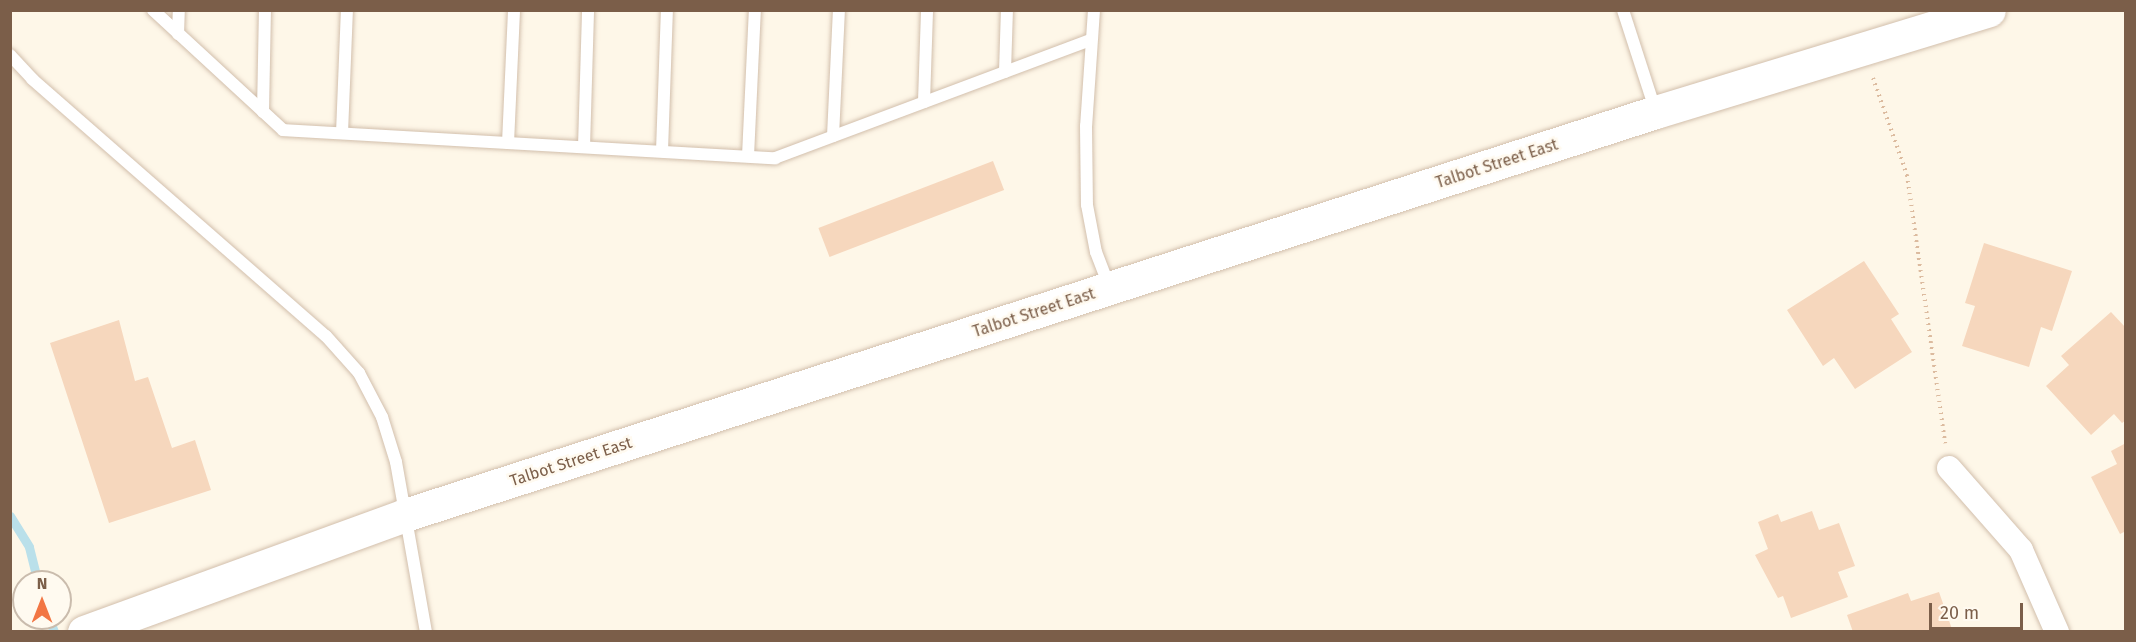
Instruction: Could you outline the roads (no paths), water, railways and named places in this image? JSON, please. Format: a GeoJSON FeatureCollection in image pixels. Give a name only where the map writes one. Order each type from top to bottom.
{"type":"FeatureCollection","features":[{"type":"Feature","properties":{"kind":"main road","name":"Talbot Street East"},"geometry":{"type":"LineString","coordinates":[[84,632],[405,515],[1656,112],[1989,10]]}},
{"type":"Feature","properties":{"kind":"street"},"geometry":{"type":"LineString","coordinates":[[1949,468],[2021,550],[2057,632]]}},
{"type":"Feature","properties":{"kind":"lane"},"geometry":{"type":"LineString","coordinates":[[153,10],[283,130],[776,158],[1092,40]]}},
{"type":"Feature","properties":{"kind":"lane"},"geometry":{"type":"LineString","coordinates":[[178,34],[179,10]]}},
{"type":"Feature","properties":{"kind":"lane"},"geometry":{"type":"LineString","coordinates":[[263,112],[265,10]]}},
{"type":"Feature","properties":{"kind":"lane"},"geometry":{"type":"LineString","coordinates":[[342,133],[347,10]]}},
{"type":"Feature","properties":{"kind":"lane"},"geometry":{"type":"LineString","coordinates":[[508,143],[514,10]]}},
{"type":"Feature","properties":{"kind":"lane"},"geometry":{"type":"LineString","coordinates":[[584,147],[588,10]]}},
{"type":"Feature","properties":{"kind":"lane"},"geometry":{"type":"LineString","coordinates":[[662,151],[667,10]]}},
{"type":"Feature","properties":{"kind":"lane"},"geometry":{"type":"LineString","coordinates":[[748,156],[755,10]]}},
{"type":"Feature","properties":{"kind":"lane"},"geometry":{"type":"LineString","coordinates":[[832,136],[839,10]]}},
{"type":"Feature","properties":{"kind":"lane"},"geometry":{"type":"LineString","coordinates":[[924,102],[927,10]]}},
{"type":"Feature","properties":{"kind":"lane"},"geometry":{"type":"LineString","coordinates":[[1005,72],[1007,10]]}},
{"type":"Feature","properties":{"kind":"lane"},"geometry":{"type":"LineString","coordinates":[[1094,10],[1087,205],[1096,252],[1110,289]]}},
{"type":"Feature","properties":{"kind":"lane"},"geometry":{"type":"LineString","coordinates":[[1623,10],[1656,112]]}},
{"type":"Feature","properties":{"kind":"lane"},"geometry":{"type":"LineString","coordinates":[[10,55],[32,80],[326,336],[359,374],[382,417],[396,462],[426,632]]}},
{"type":"Feature","properties":{"kind":"waterway"},"geometry":{"type":"LineString","coordinates":[[10,516],[29,547],[35,570]]}}]}
